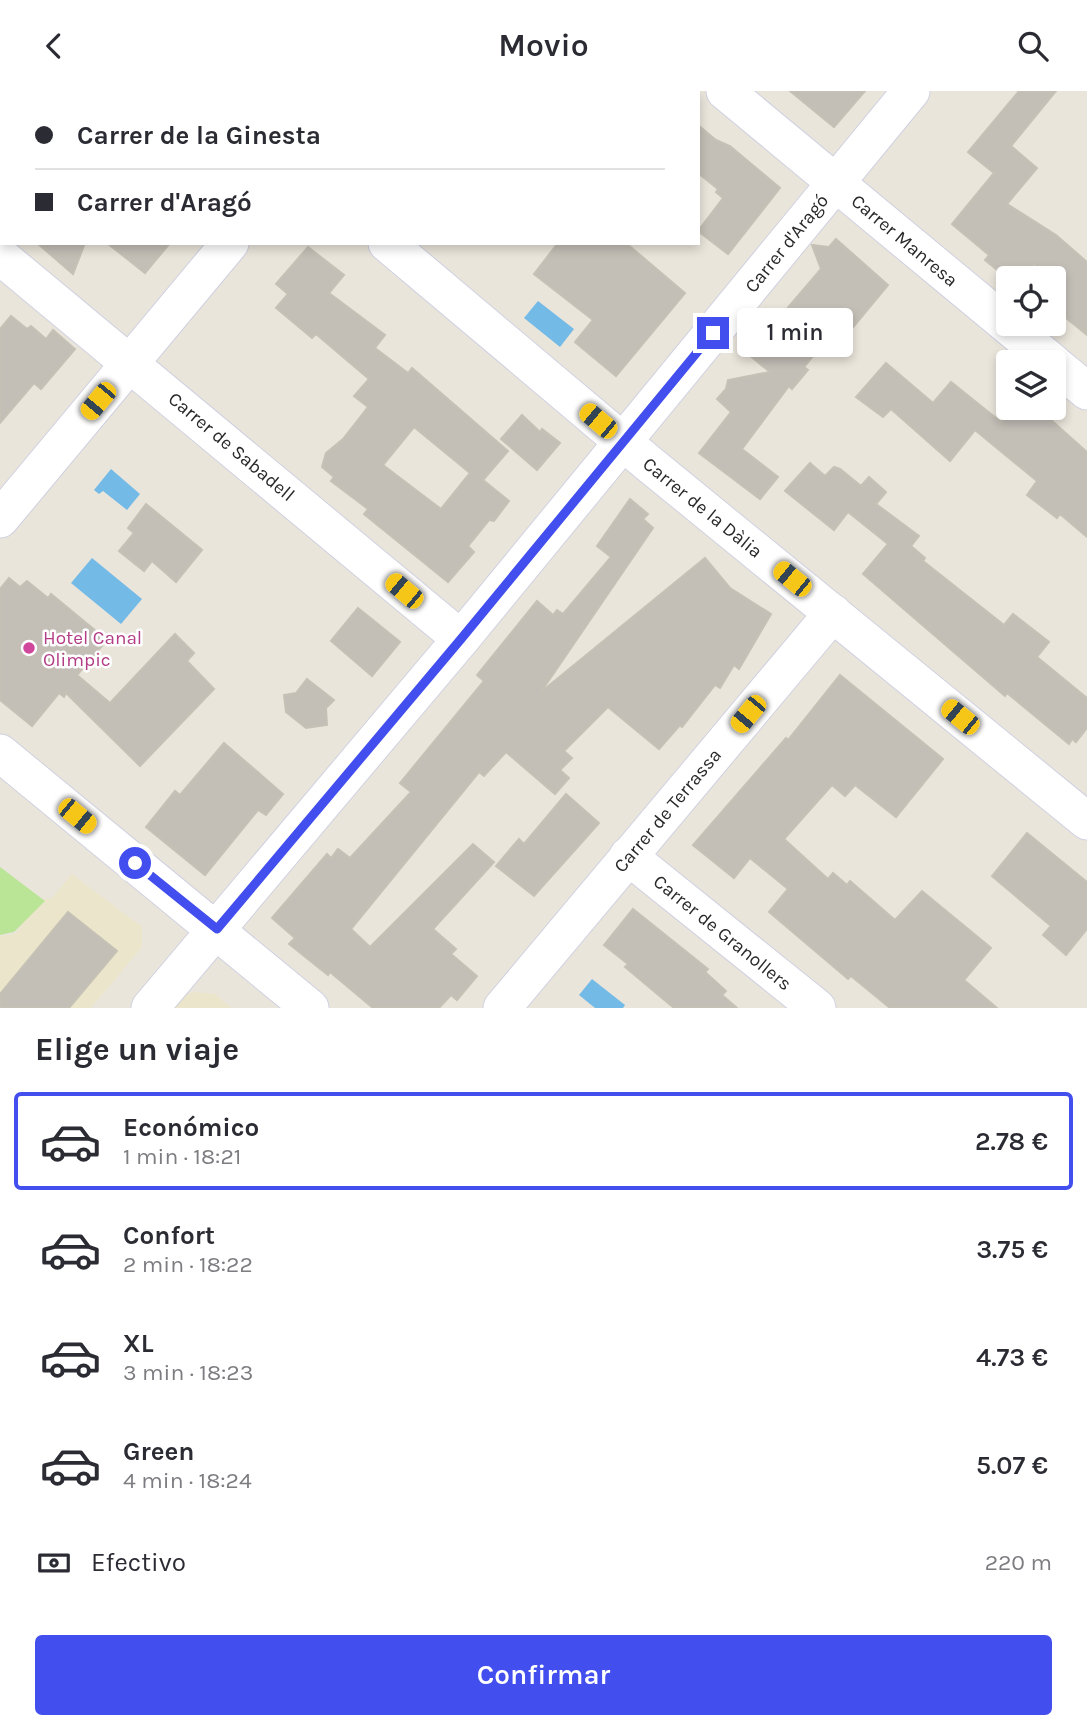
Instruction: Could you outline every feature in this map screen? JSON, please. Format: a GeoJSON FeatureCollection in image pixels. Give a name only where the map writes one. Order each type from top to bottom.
{"type":"FeatureCollection","features":[{"type":"Feature","properties":{"kind":"street","name":"Carrer Manresa"},"geometry":{"type":"LineString","coordinates":[[725,91],[1037,350]]}},
{"type":"Feature","properties":{"kind":"street","name":"Carrer d'Aragó"},"geometry":{"type":"LineString","coordinates":[[150,1008],[461,639],[911,91]]}},
{"type":"Feature","properties":{"kind":"street"},"geometry":{"type":"LineString","coordinates":[[0,519],[228,245]]}},
{"type":"Feature","properties":{"kind":"street","name":"Carrer de la Dàlia"},"geometry":{"type":"LineString","coordinates":[[389,245],[623,442],[1087,821]]}},
{"type":"Feature","properties":{"kind":"street","name":"Carrer de Sabadell"},"geometry":{"type":"LineString","coordinates":[[0,256],[131,362],[461,639]]}},
{"type":"Feature","properties":{"kind":"street","name":"Carrer Manresa"},"geometry":{"type":"LineString","coordinates":[[1066,374],[1087,391]]}},
{"type":"Feature","properties":{"kind":"street","name":"Carrer de Terrassa"},"geometry":{"type":"LineString","coordinates":[[502,1008],[833,613]]}},
{"type":"Feature","properties":{"kind":"street"},"geometry":{"type":"LineString","coordinates":[[0,753],[310,1008]]}},
{"type":"Feature","properties":{"kind":"street","name":"Carrer de Granollers"},"geometry":{"type":"LineString","coordinates":[[628,856],[817,1008]]}},
{"type":"Feature","properties":{"kind":"shaded area"},"geometry":{"type":"Polygon","coordinates":[[[72,874],[142,927],[142,947],[91,1008],[0,1008],[0,936],[15,934],[41,899],[51,899],[72,874]]]}},
{"type":"Feature","properties":{"kind":"shaded area"},"geometry":{"type":"Polygon","coordinates":[[[194,992],[215,994],[231,1008],[172,1008],[180,997],[194,992]]]}},
{"type":"Feature","properties":{"kind":"green space"},"geometry":{"type":"Polygon","coordinates":[[[0,867],[45,901],[14,932],[0,935],[0,867]]]}},
{"type":"Feature","properties":{"kind":"water"},"geometry":{"type":"Polygon","coordinates":[[[538,301],[574,329],[560,347],[524,318],[538,301]]]}},
{"type":"Feature","properties":{"kind":"water"},"geometry":{"type":"Polygon","coordinates":[[[111,469],[140,494],[127,510],[103,491],[99,494],[94,490],[111,469]]]}},
{"type":"Feature","properties":{"kind":"water"},"geometry":{"type":"Polygon","coordinates":[[[92,558],[142,599],[121,624],[71,583],[92,558]]]}},
{"type":"Feature","properties":{"kind":"water"},"geometry":{"type":"Polygon","coordinates":[[[592,979],[625,1005],[623,1008],[595,1008],[579,995],[592,979]]]}},
{"type":"Feature","properties":{"kind":"building"},"geometry":{"type":"Polygon","coordinates":[[[790,91],[865,91],[834,127],[790,91]]]}},
{"type":"Feature","properties":{"kind":"building"},"geometry":{"type":"Polygon","coordinates":[[[1019,91],[1056,91],[1011,146],[1037,168],[1007,204],[1056,235],[1087,262],[1087,335],[1066,318],[1066,266],[1034,264],[996,266],[996,269],[985,260],[989,255],[952,224],[994,173],[968,152],[1019,91]]]}},
{"type":"Feature","properties":{"kind":"building"},"geometry":{"type":"Polygon","coordinates":[[[700,127],[716,140],[730,146],[780,188],[728,254],[700,233],[700,228],[723,198],[716,192],[718,189],[700,175],[700,127]]]}},
{"type":"Feature","properties":{"kind":"building"},"geometry":{"type":"Polygon","coordinates":[[[836,239],[888,285],[849,332],[839,324],[804,367],[808,370],[792,389],[789,386],[742,449],[778,477],[760,499],[699,453],[731,412],[717,399],[726,389],[728,380],[770,372],[748,354],[821,269],[812,245],[829,247],[836,239]]]}},
{"type":"Feature","properties":{"kind":"building"},"geometry":{"type":"Polygon","coordinates":[[[39,245],[84,245],[73,274],[39,245]]]}},
{"type":"Feature","properties":{"kind":"building"},"geometry":{"type":"Polygon","coordinates":[[[110,245],[168,245],[145,273],[110,245]]]}},
{"type":"Feature","properties":{"kind":"building"},"geometry":{"type":"Polygon","coordinates":[[[556,245],[628,245],[685,293],[616,376],[575,342],[593,320],[534,274],[556,245]]]}},
{"type":"Feature","properties":{"kind":"building"},"geometry":{"type":"Polygon","coordinates":[[[308,247],[344,275],[329,293],[385,335],[375,348],[408,373],[412,368],[508,451],[483,480],[509,501],[494,521],[489,520],[468,546],[474,552],[448,582],[364,514],[368,509],[331,481],[334,477],[322,467],[326,453],[343,439],[368,407],[354,396],[369,379],[316,334],[312,338],[276,308],[288,294],[276,284],[308,247]],[[414,427],[383,465],[441,509],[470,473],[414,427]]]}},
{"type":"Feature","properties":{"kind":"building"},"geometry":{"type":"Polygon","coordinates":[[[11,316],[27,329],[31,326],[46,339],[53,330],[75,349],[41,389],[34,383],[0,423],[0,329],[11,316]]]}},
{"type":"Feature","properties":{"kind":"building"},"geometry":{"type":"Polygon","coordinates":[[[886,363],[933,403],[951,382],[1001,422],[1051,420],[1087,452],[1087,537],[1060,514],[1057,518],[1027,495],[1037,481],[975,430],[950,461],[891,409],[883,417],[856,397],[886,363]]]}},
{"type":"Feature","properties":{"kind":"building"},"geometry":{"type":"Polygon","coordinates":[[[522,415],[540,432],[542,429],[560,443],[537,470],[501,439],[522,415]]]}},
{"type":"Feature","properties":{"kind":"building"},"geometry":{"type":"Polygon","coordinates":[[[810,463],[825,476],[834,467],[840,469],[861,486],[869,477],[886,492],[876,504],[919,536],[911,546],[925,558],[923,561],[1004,625],[1013,614],[1049,642],[1037,657],[1087,698],[1087,728],[1076,742],[1072,739],[1069,744],[1007,693],[1005,696],[863,574],[888,544],[848,512],[834,530],[785,491],[810,463]]]}},
{"type":"Feature","properties":{"kind":"building"},"geometry":{"type":"Polygon","coordinates":[[[630,499],[648,514],[643,519],[653,528],[541,692],[705,558],[730,588],[771,614],[739,669],[734,665],[720,688],[715,685],[682,727],[680,725],[659,749],[608,707],[564,751],[572,758],[560,770],[569,778],[555,794],[506,752],[484,776],[479,772],[351,929],[370,947],[473,844],[494,862],[433,929],[456,949],[451,954],[477,976],[457,1000],[451,995],[439,1008],[373,1008],[330,972],[328,975],[289,944],[295,938],[272,918],[327,854],[331,858],[338,849],[350,858],[411,792],[400,783],[484,681],[477,675],[537,601],[553,615],[557,610],[563,614],[611,557],[597,546],[630,499]]]}},
{"type":"Feature","properties":{"kind":"building"},"geometry":{"type":"Polygon","coordinates":[[[146,504],[202,550],[176,582],[152,561],[144,571],[119,551],[134,533],[128,528],[146,504]]]}},
{"type":"Feature","properties":{"kind":"building"},"geometry":{"type":"Polygon","coordinates":[[[9,578],[20,587],[27,581],[48,598],[51,594],[107,640],[77,675],[110,703],[175,634],[194,653],[187,661],[214,689],[140,766],[66,693],[64,697],[59,693],[32,726],[0,700],[0,589],[9,578]]]}},
{"type":"Feature","properties":{"kind":"building"},"geometry":{"type":"Polygon","coordinates":[[[358,608],[400,642],[372,676],[331,641],[358,608]]]}},
{"type":"Feature","properties":{"kind":"building"},"geometry":{"type":"Polygon","coordinates":[[[840,675],[943,759],[896,817],[855,785],[845,796],[832,785],[784,839],[828,879],[833,873],[847,885],[850,881],[895,920],[922,891],[991,948],[964,980],[997,1008],[890,1008],[851,976],[848,979],[769,912],[788,889],[750,858],[734,878],[693,845],[786,738],[788,740],[840,675]]]}},
{"type":"Feature","properties":{"kind":"building"},"geometry":{"type":"Polygon","coordinates":[[[307,679],[334,700],[326,708],[327,725],[306,728],[286,712],[284,695],[296,693],[307,679]]]}},
{"type":"Feature","properties":{"kind":"building"},"geometry":{"type":"Polygon","coordinates":[[[224,743],[283,794],[266,815],[258,810],[205,875],[146,827],[175,791],[180,795],[224,743]]]}},
{"type":"Feature","properties":{"kind":"building"},"geometry":{"type":"Polygon","coordinates":[[[566,794],[599,823],[534,896],[496,866],[519,839],[524,844],[566,794]]]}},
{"type":"Feature","properties":{"kind":"building"},"geometry":{"type":"Polygon","coordinates":[[[1027,833],[1087,882],[1087,929],[1066,955],[1043,935],[1051,926],[992,876],[1027,833]]]}},
{"type":"Feature","properties":{"kind":"building"},"geometry":{"type":"Polygon","coordinates":[[[633,909],[708,969],[705,972],[726,991],[722,995],[737,1008],[674,1008],[625,967],[628,964],[604,945],[633,909]]]}},
{"type":"Feature","properties":{"kind":"building"},"geometry":{"type":"Polygon","coordinates":[[[68,912],[117,951],[69,1008],[0,1008],[0,994],[68,912]]]}},
{"type":"Feature","properties":{"kind":"place","name":"Hotel Canal Olimpic"},"geometry":{"type":"Point","coordinates":[29,648]}},
{"type":"Feature","properties":{"kind":"route"},"geometry":{"type":"LineString","coordinates":[[135,863],[217,929],[713,333]]}}]}
